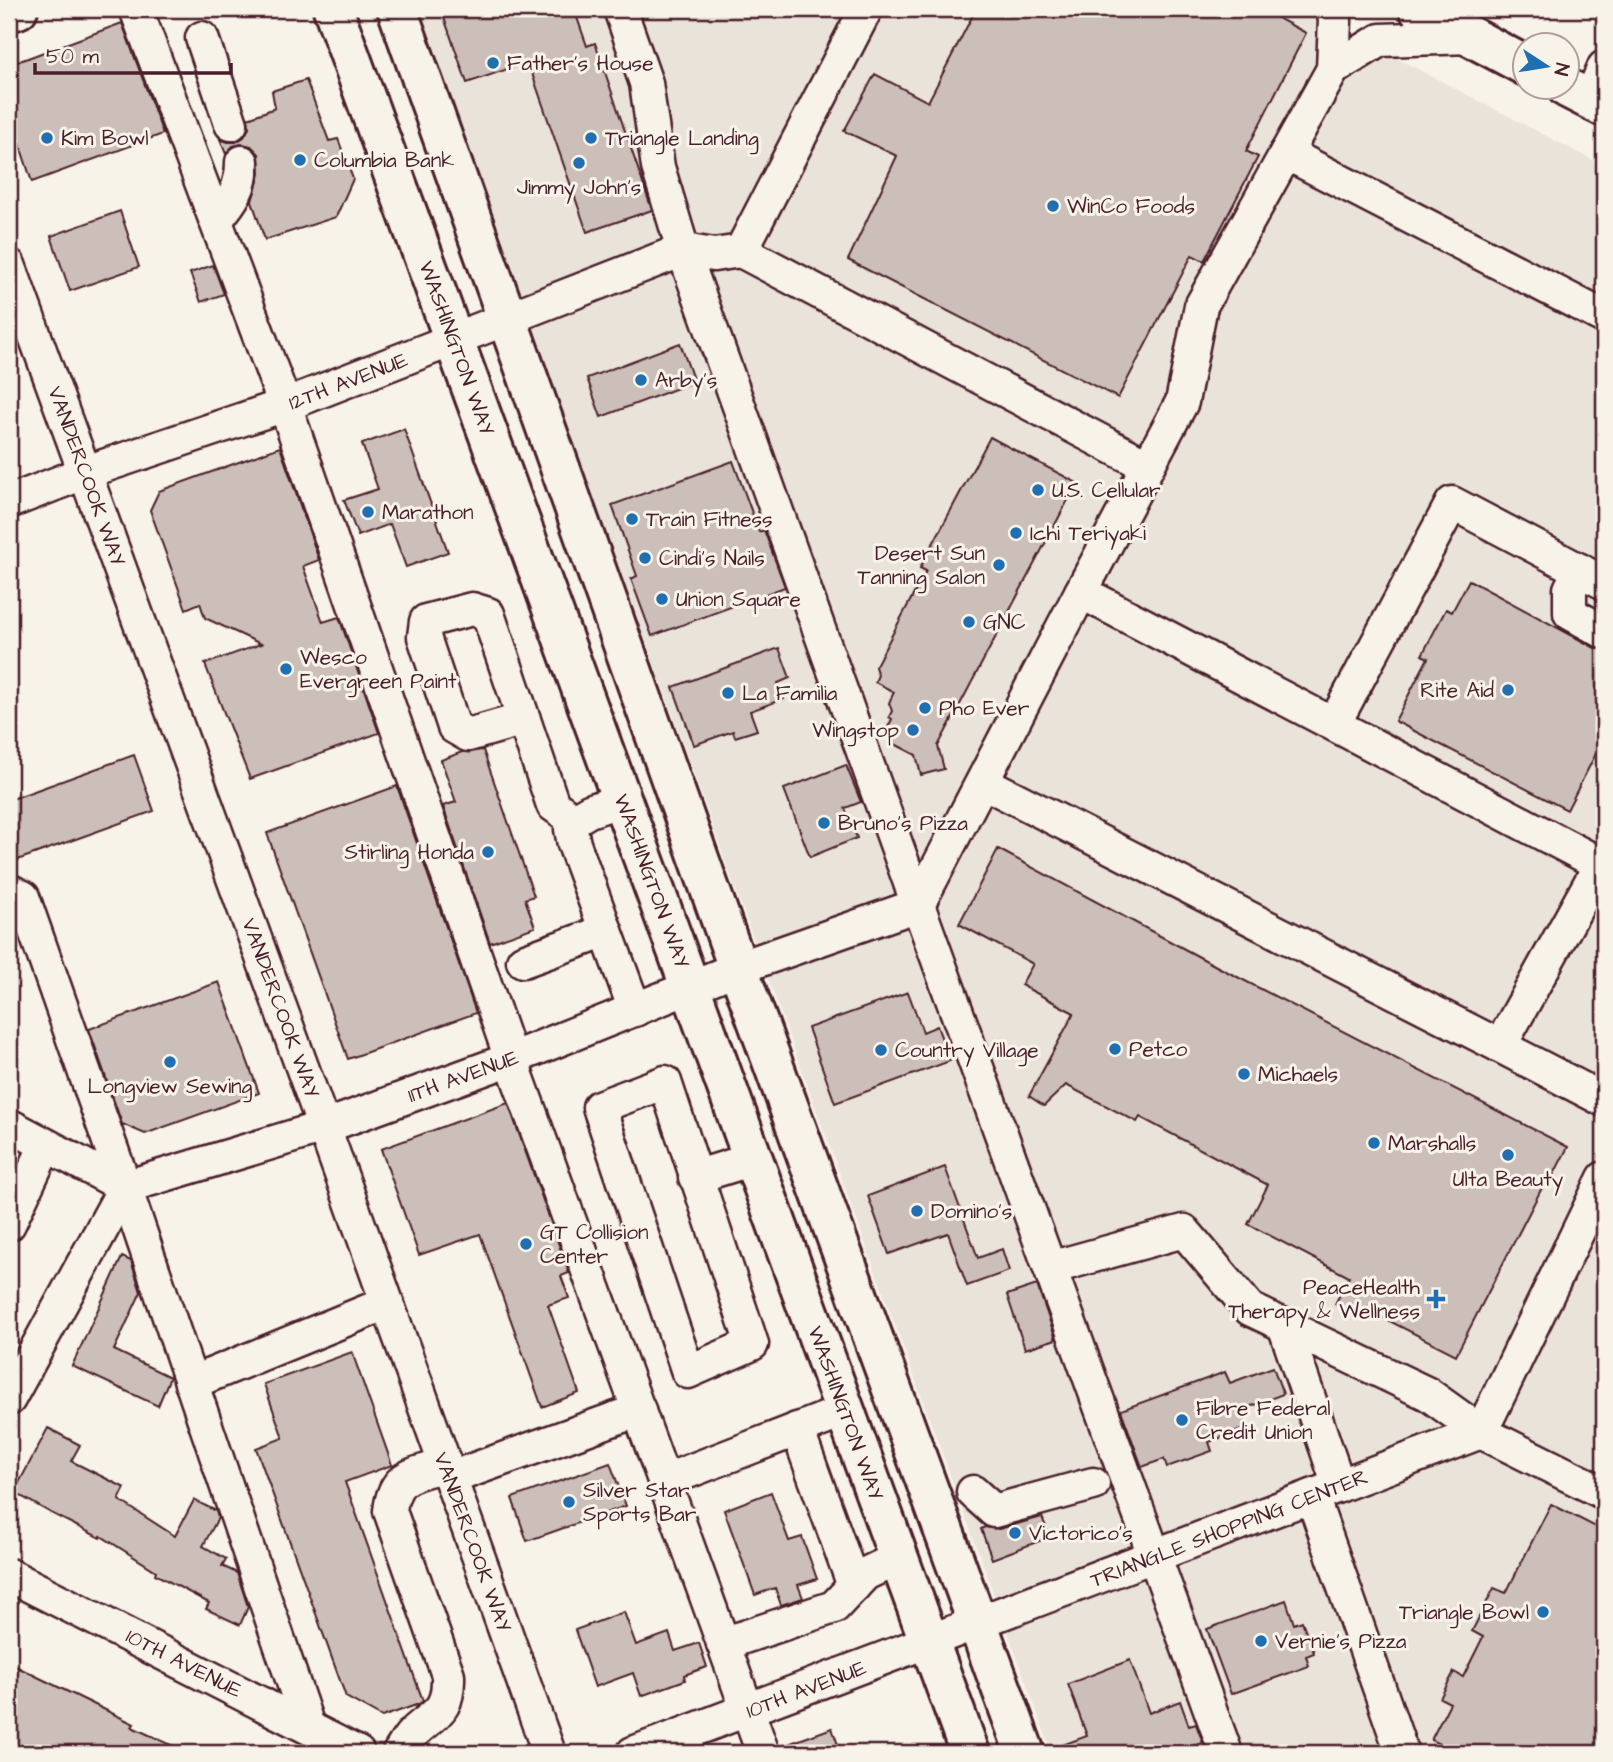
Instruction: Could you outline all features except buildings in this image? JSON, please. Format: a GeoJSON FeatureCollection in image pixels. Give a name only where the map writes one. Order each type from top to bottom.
{"type":"FeatureCollection","features":[{"type":"Feature","properties":{"kind":"main road"},"geometry":{"type":"LineString","coordinates":[[9,12],[18,9]]}},
{"type":"Feature","properties":{"kind":"main road","name":"WASHINGTON WAY"},"geometry":{"type":"LineString","coordinates":[[333,9],[970,1753]]}},
{"type":"Feature","properties":{"kind":"main road"},"geometry":{"type":"LineString","coordinates":[[397,9],[738,968],[1025,1753]]}},
{"type":"Feature","properties":{"kind":"main road"},"geometry":{"type":"LineString","coordinates":[[1419,9],[1512,59]]}},
{"type":"Feature","properties":{"kind":"street"},"geometry":{"type":"LineString","coordinates":[[136,9],[285,405],[511,1059],[763,1753]]}},
{"type":"Feature","properties":{"kind":"street"},"geometry":{"type":"LineString","coordinates":[[620,9],[646,83],[658,167],[683,250],[1226,1753]]}},
{"type":"Feature","properties":{"kind":"street"},"geometry":{"type":"LineString","coordinates":[[741,251],[866,9]]}},
{"type":"Feature","properties":{"kind":"street"},"geometry":{"type":"LineString","coordinates":[[918,905],[1182,402],[1201,306],[1333,69],[1335,19],[1332,9]]}},
{"type":"Feature","properties":{"kind":"street"},"geometry":{"type":"LineString","coordinates":[[1333,69],[1380,40],[1472,37]]}},
{"type":"Feature","properties":{"kind":"street"},"geometry":{"type":"LineString","coordinates":[[202,38],[231,124]]}},
{"type":"Feature","properties":{"kind":"street"},"geometry":{"type":"LineString","coordinates":[[1286,153],[1604,317]]}},
{"type":"Feature","properties":{"kind":"street"},"geometry":{"type":"LineString","coordinates":[[215,220],[233,200],[239,188],[242,162]]}},
{"type":"Feature","properties":{"kind":"street"},"geometry":{"type":"LineString","coordinates":[[683,250],[714,255],[741,251],[1148,467]]}},
{"type":"Feature","properties":{"kind":"street","name":"12TH AVENUE"},"geometry":{"type":"LineString","coordinates":[[9,502],[86,472],[285,405],[683,250]]}},
{"type":"Feature","properties":{"kind":"street","name":"VANDERCOOK WAY"},"geometry":{"type":"LineString","coordinates":[[9,265],[549,1753]]}},
{"type":"Feature","properties":{"kind":"street"},"geometry":{"type":"LineString","coordinates":[[1334,724],[1452,503],[1592,577]]}},
{"type":"Feature","properties":{"kind":"street"},"geometry":{"type":"LineString","coordinates":[[1592,577],[1570,589],[1570,613],[1604,632]]}},
{"type":"Feature","properties":{"kind":"street"},"geometry":{"type":"LineString","coordinates":[[1082,592],[1603,863],[1500,1046]]}},
{"type":"Feature","properties":{"kind":"street"},"geometry":{"type":"LineString","coordinates":[[524,719],[553,805],[574,820]]}},
{"type":"Feature","properties":{"kind":"street"},"geometry":{"type":"LineString","coordinates":[[983,782],[1604,1100]]}},
{"type":"Feature","properties":{"kind":"street"},"geometry":{"type":"LineString","coordinates":[[622,800],[589,811],[574,820],[571,829],[574,844],[635,1010]]}},
{"type":"Feature","properties":{"kind":"street"},"geometry":{"type":"LineString","coordinates":[[9,890],[23,897],[125,1187],[308,1726]]}},
{"type":"Feature","properties":{"kind":"street","name":"11TH AVENUE"},"geometry":{"type":"LineString","coordinates":[[125,1187],[324,1127],[511,1059],[738,968],[918,905]]}},
{"type":"Feature","properties":{"kind":"street"},"geometry":{"type":"LineString","coordinates":[[523,961],[606,931]]}},
{"type":"Feature","properties":{"kind":"street"},"geometry":{"type":"LineString","coordinates":[[665,1082],[695,1177],[752,1343],[688,1372],[599,1107],[665,1082]]}},
{"type":"Feature","properties":{"kind":"street"},"geometry":{"type":"LineString","coordinates":[[9,1125],[125,1187]]}},
{"type":"Feature","properties":{"kind":"street"},"geometry":{"type":"LineString","coordinates":[[9,1224],[46,1145]]}},
{"type":"Feature","properties":{"kind":"street"},"geometry":{"type":"LineString","coordinates":[[695,1177],[753,1158]]}},
{"type":"Feature","properties":{"kind":"street"},"geometry":{"type":"LineString","coordinates":[[1480,1432],[1604,1178]]}},
{"type":"Feature","properties":{"kind":"street"},"geometry":{"type":"LineString","coordinates":[[9,1399],[19,1357],[125,1187]]}},
{"type":"Feature","properties":{"kind":"street"},"geometry":{"type":"LineString","coordinates":[[1050,1268],[1184,1231],[1250,1309],[1428,1394],[1480,1432],[1604,1493]]}},
{"type":"Feature","properties":{"kind":"street"},"geometry":{"type":"LineString","coordinates":[[191,1383],[387,1303]]}},
{"type":"Feature","properties":{"kind":"street"},"geometry":{"type":"LineString","coordinates":[[1284,1325],[1326,1491],[1402,1753]]}},
{"type":"Feature","properties":{"kind":"street"},"geometry":{"type":"LineString","coordinates":[[399,1753],[411,1735],[430,1721],[442,1707],[448,1695],[448,1675],[390,1511],[395,1487],[403,1479],[448,1472],[639,1410]]}},
{"type":"Feature","properties":{"kind":"street"},"geometry":{"type":"LineString","coordinates":[[664,1481],[845,1410]]}},
{"type":"Feature","properties":{"kind":"street"},"geometry":{"type":"LineString","coordinates":[[797,1429],[853,1586]]}},
{"type":"Feature","properties":{"kind":"street","name":"TRIANGLE SHOPPING CENTER"},"geometry":{"type":"LineString","coordinates":[[978,1624],[1480,1432]]}},
{"type":"Feature","properties":{"kind":"street"},"geometry":{"type":"LineString","coordinates":[[973,1492],[994,1511],[1093,1484]]}},
{"type":"Feature","properties":{"kind":"street"},"geometry":{"type":"LineString","coordinates":[[723,1644],[834,1607],[865,1574],[899,1558]]}},
{"type":"Feature","properties":{"kind":"street","name":"10TH AVENUE"},"geometry":{"type":"LineString","coordinates":[[9,1575],[358,1753]]}},
{"type":"Feature","properties":{"kind":"street","name":"10TH AVENUE"},"geometry":{"type":"LineString","coordinates":[[633,1753],[978,1624]]}},
{"type":"Feature","properties":{"kind":"shaded area"},"geometry":{"type":"Polygon","coordinates":[[[417,9],[1302,9],[1604,166],[1604,1753],[1052,1753],[417,9]]]}},
{"type":"Feature","properties":{"kind":"place","name":"Father's House"},"geometry":{"type":"Point","coordinates":[493,63]}},
{"type":"Feature","properties":{"kind":"place","name":"Kim Bowl"},"geometry":{"type":"Point","coordinates":[47,138]}},
{"type":"Feature","properties":{"kind":"place","name":"Triangle Landing"},"geometry":{"type":"Point","coordinates":[591,138]}},
{"type":"Feature","properties":{"kind":"place","name":"Columbia Bank"},"geometry":{"type":"Point","coordinates":[300,160]}},
{"type":"Feature","properties":{"kind":"place","name":"Jimmy John's"},"geometry":{"type":"Point","coordinates":[579,163]}},
{"type":"Feature","properties":{"kind":"place","name":"WinCo Foods"},"geometry":{"type":"Point","coordinates":[1053,206]}},
{"type":"Feature","properties":{"kind":"place","name":"Arby's"},"geometry":{"type":"Point","coordinates":[641,380]}},
{"type":"Feature","properties":{"kind":"place","name":"U.S. Cellular"},"geometry":{"type":"Point","coordinates":[1038,490]}},
{"type":"Feature","properties":{"kind":"place","name":"Marathon"},"geometry":{"type":"Point","coordinates":[368,512]}},
{"type":"Feature","properties":{"kind":"place","name":"Train Fitness"},"geometry":{"type":"Point","coordinates":[632,519]}},
{"type":"Feature","properties":{"kind":"place","name":"Ichi Teriyaki"},"geometry":{"type":"Point","coordinates":[1016,533]}},
{"type":"Feature","properties":{"kind":"place","name":"Cindi's Nails"},"geometry":{"type":"Point","coordinates":[645,558]}},
{"type":"Feature","properties":{"kind":"place","name":"Desert Sun Tanning Salon"},"geometry":{"type":"Point","coordinates":[999,565]}},
{"type":"Feature","properties":{"kind":"place","name":"Union Square"},"geometry":{"type":"Point","coordinates":[662,599]}},
{"type":"Feature","properties":{"kind":"place","name":"GNC"},"geometry":{"type":"Point","coordinates":[969,622]}},
{"type":"Feature","properties":{"kind":"place","name":"Wesco Evergreen Paint"},"geometry":{"type":"Point","coordinates":[286,669]}},
{"type":"Feature","properties":{"kind":"place","name":"Rite Aid"},"geometry":{"type":"Point","coordinates":[1508,690]}},
{"type":"Feature","properties":{"kind":"place","name":"La Familia"},"geometry":{"type":"Point","coordinates":[728,693]}},
{"type":"Feature","properties":{"kind":"place","name":"Pho Ever"},"geometry":{"type":"Point","coordinates":[925,708]}},
{"type":"Feature","properties":{"kind":"place","name":"Wingstop"},"geometry":{"type":"Point","coordinates":[913,730]}},
{"type":"Feature","properties":{"kind":"place","name":"Bruno's Pizza"},"geometry":{"type":"Point","coordinates":[824,823]}},
{"type":"Feature","properties":{"kind":"place","name":"Stirling Honda"},"geometry":{"type":"Point","coordinates":[488,852]}},
{"type":"Feature","properties":{"kind":"place","name":"Petco"},"geometry":{"type":"Point","coordinates":[1115,1049]}},
{"type":"Feature","properties":{"kind":"place","name":"Country Village"},"geometry":{"type":"Point","coordinates":[881,1050]}},
{"type":"Feature","properties":{"kind":"place","name":"Longview Sewing"},"geometry":{"type":"Point","coordinates":[170,1062]}},
{"type":"Feature","properties":{"kind":"place","name":"Michaels"},"geometry":{"type":"Point","coordinates":[1244,1074]}},
{"type":"Feature","properties":{"kind":"place","name":"Marshalls"},"geometry":{"type":"Point","coordinates":[1374,1143]}},
{"type":"Feature","properties":{"kind":"place","name":"Ulta Beauty"},"geometry":{"type":"Point","coordinates":[1508,1155]}},
{"type":"Feature","properties":{"kind":"place","name":"Domino's"},"geometry":{"type":"Point","coordinates":[917,1211]}},
{"type":"Feature","properties":{"kind":"place","name":"GT Collision Center"},"geometry":{"type":"Point","coordinates":[526,1244]}},
{"type":"Feature","properties":{"kind":"place","name":"PeaceHealth Therapy & Wellness"},"geometry":{"type":"Point","coordinates":[1436,1299]}},
{"type":"Feature","properties":{"kind":"place","name":"Fibre Federal Credit Union"},"geometry":{"type":"Point","coordinates":[1182,1420]}},
{"type":"Feature","properties":{"kind":"place","name":"Silver Star Sports Bar"},"geometry":{"type":"Point","coordinates":[569,1502]}},
{"type":"Feature","properties":{"kind":"place","name":"Victorico's"},"geometry":{"type":"Point","coordinates":[1015,1533]}},
{"type":"Feature","properties":{"kind":"place","name":"Triangle Bowl"},"geometry":{"type":"Point","coordinates":[1543,1612]}},
{"type":"Feature","properties":{"kind":"place","name":"Vernie's Pizza"},"geometry":{"type":"Point","coordinates":[1261,1641]}}]}
